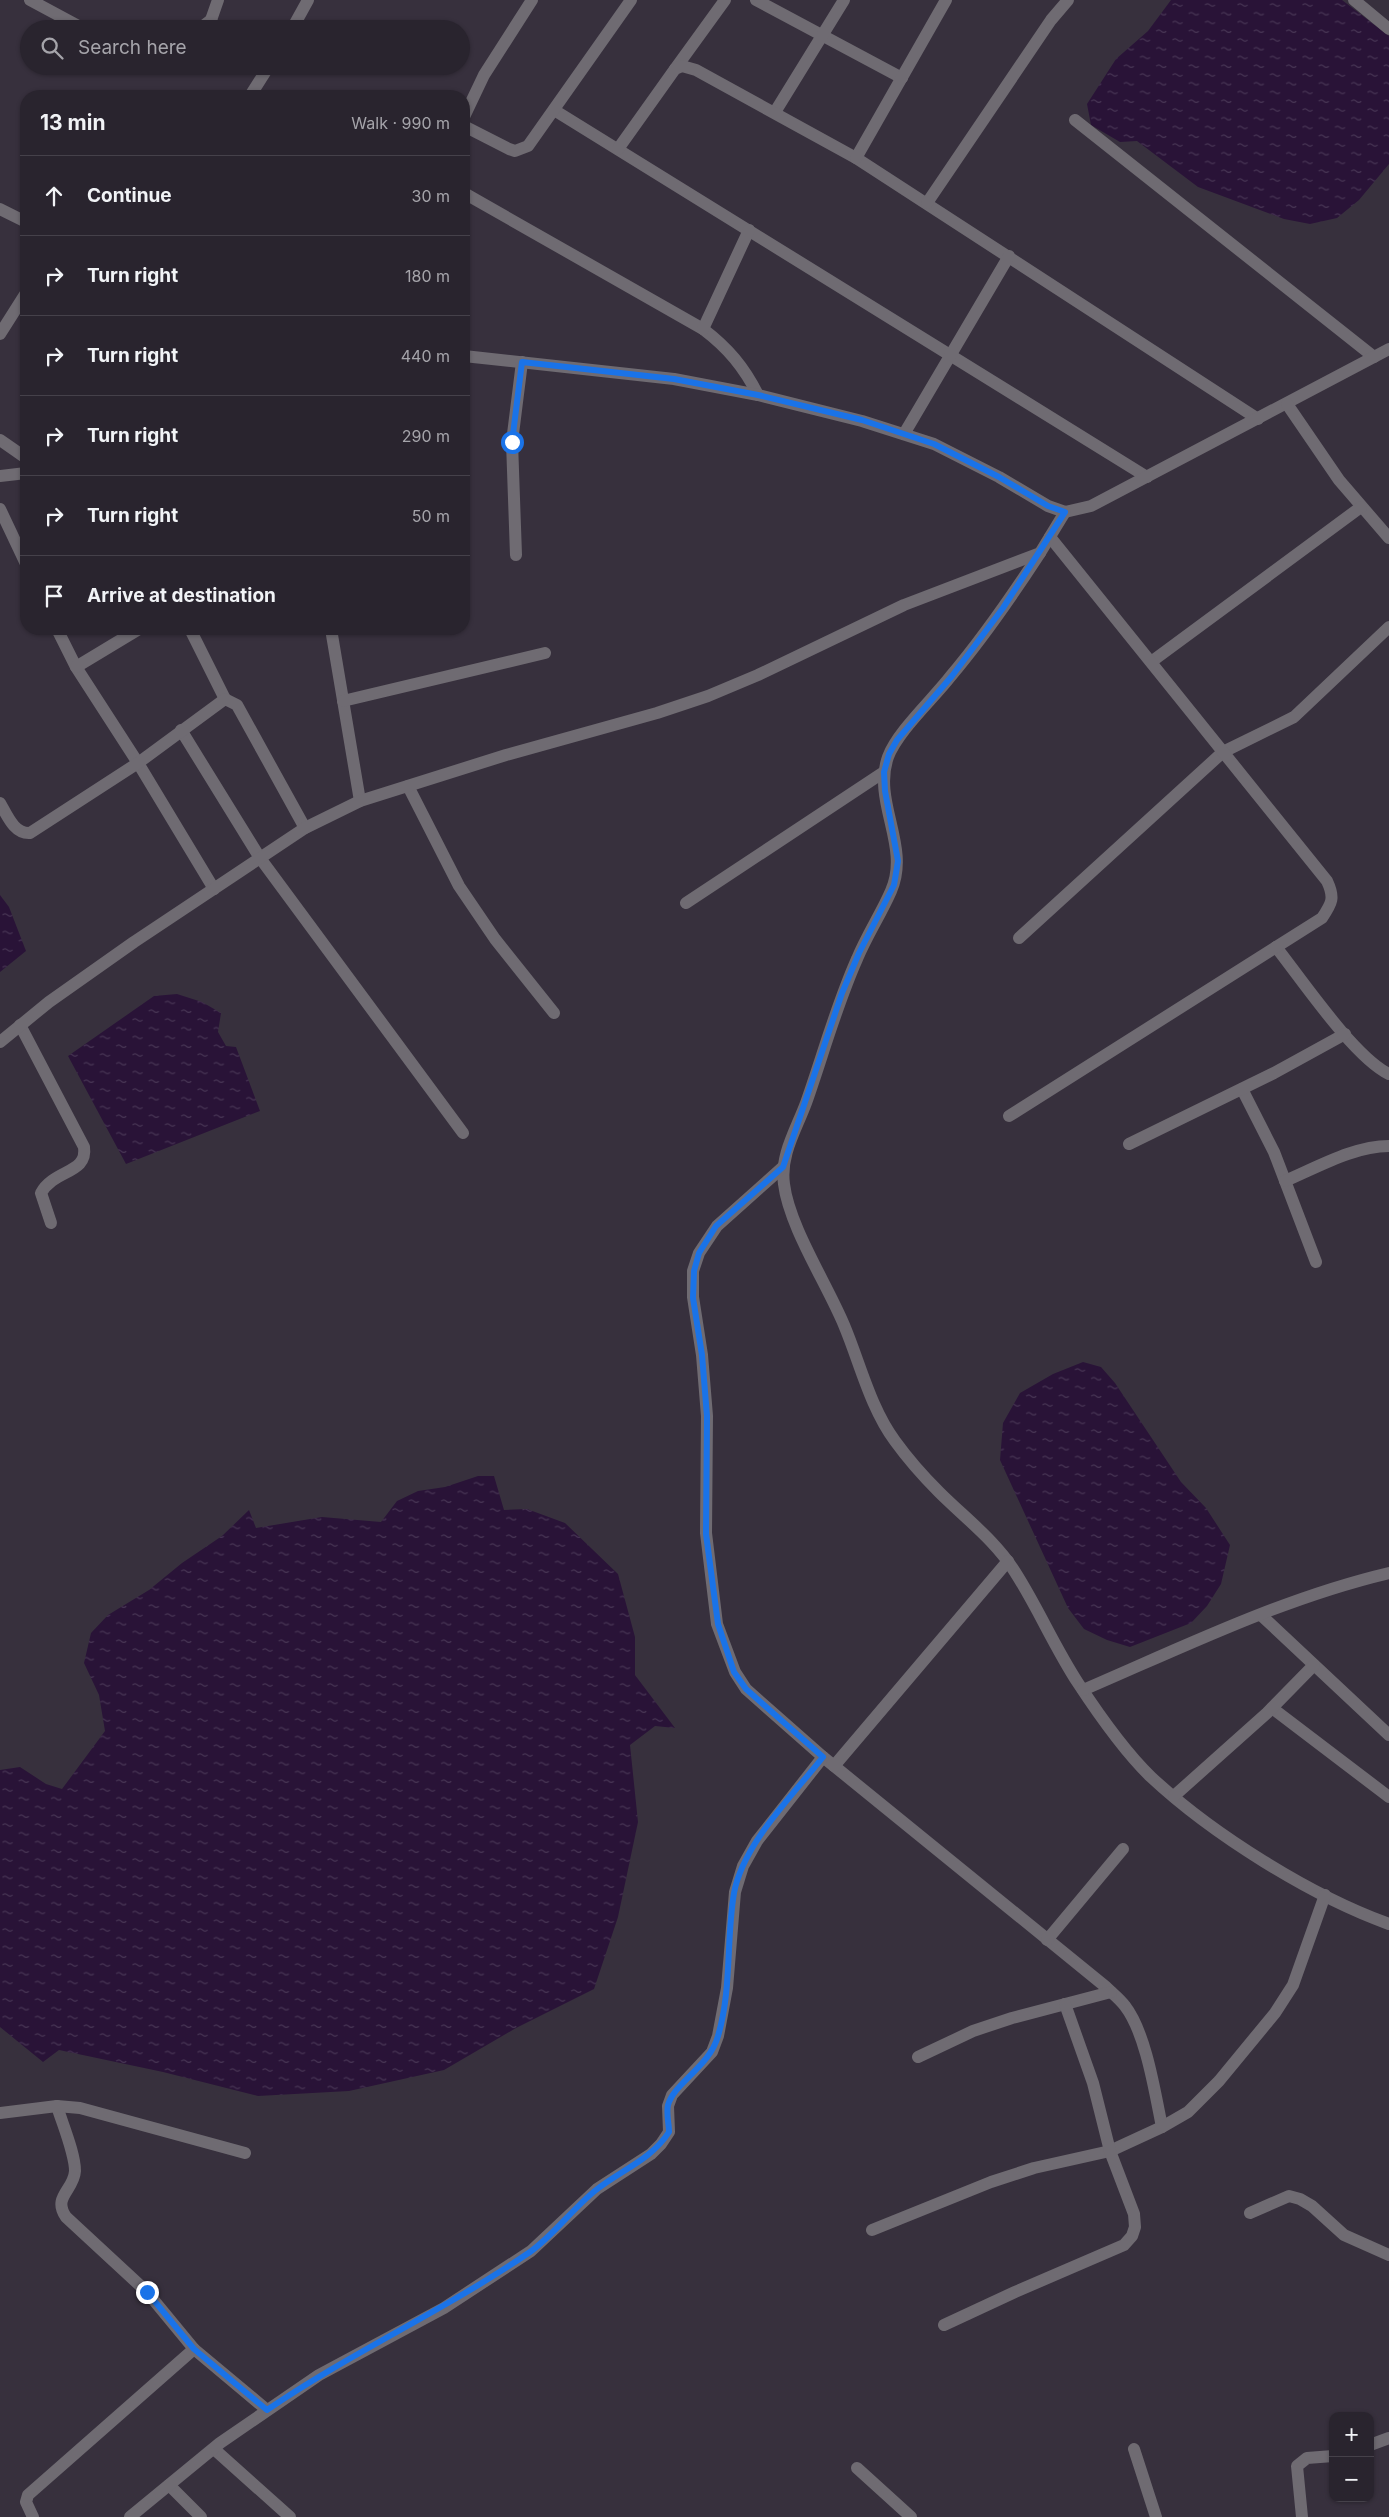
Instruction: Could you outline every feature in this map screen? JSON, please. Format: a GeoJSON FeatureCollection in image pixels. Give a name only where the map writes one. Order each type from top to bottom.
{"type":"FeatureCollection","features":[{"type":"Feature","properties":{"kind":"street"},"geometry":{"type":"LineString","coordinates":[[30,0],[67,20]]}},
{"type":"Feature","properties":{"kind":"street"},"geometry":{"type":"LineString","coordinates":[[214,20],[218,0]]}},
{"type":"Feature","properties":{"kind":"street"},"geometry":{"type":"LineString","coordinates":[[297,20],[308,0]]}},
{"type":"Feature","properties":{"kind":"street"},"geometry":{"type":"LineString","coordinates":[[470,104],[484,75],[532,0]]}},
{"type":"Feature","properties":{"kind":"street"},"geometry":{"type":"LineString","coordinates":[[470,129],[515,151],[528,146],[631,0]]}},
{"type":"Feature","properties":{"kind":"street"},"geometry":{"type":"LineString","coordinates":[[618,150],[725,0]]}},
{"type":"Feature","properties":{"kind":"street"},"geometry":{"type":"LineString","coordinates":[[756,0],[902,78]]}},
{"type":"Feature","properties":{"kind":"street"},"geometry":{"type":"LineString","coordinates":[[775,112],[844,0]]}},
{"type":"Feature","properties":{"kind":"street"},"geometry":{"type":"LineString","coordinates":[[856,158],[946,0]]}},
{"type":"Feature","properties":{"kind":"street"},"geometry":{"type":"LineString","coordinates":[[1354,0],[1389,29]]}},
{"type":"Feature","properties":{"kind":"street"},"geometry":{"type":"LineString","coordinates":[[927,203],[1063,2]]}},
{"type":"Feature","properties":{"kind":"street"},"geometry":{"type":"LineString","coordinates":[[675,69],[682,66],[696,70],[856,158],[1258,419]]}},
{"type":"Feature","properties":{"kind":"street"},"geometry":{"type":"LineString","coordinates":[[254,90],[263,75]]}},
{"type":"Feature","properties":{"kind":"street"},"geometry":{"type":"LineString","coordinates":[[554,110],[951,355],[1146,478]]}},
{"type":"Feature","properties":{"kind":"street"},"geometry":{"type":"LineString","coordinates":[[1075,120],[1374,358]]}},
{"type":"Feature","properties":{"kind":"street"},"geometry":{"type":"LineString","coordinates":[[470,196],[703,330],[734,356],[747,372],[758,395]]}},
{"type":"Feature","properties":{"kind":"street"},"geometry":{"type":"LineString","coordinates":[[0,209],[20,219]]}},
{"type":"Feature","properties":{"kind":"street"},"geometry":{"type":"LineString","coordinates":[[703,330],[749,230]]}},
{"type":"Feature","properties":{"kind":"street"},"geometry":{"type":"LineString","coordinates":[[904,434],[1009,256]]}},
{"type":"Feature","properties":{"kind":"street"},"geometry":{"type":"LineString","coordinates":[[0,334],[20,302]]}},
{"type":"Feature","properties":{"kind":"street"},"geometry":{"type":"LineString","coordinates":[[470,357],[674,379],[758,395],[862,420],[934,444],[999,477],[1048,506],[1065,512],[1091,506],[1389,349]]}},
{"type":"Feature","properties":{"kind":"street"},"geometry":{"type":"LineString","coordinates":[[516,555],[512,442],[522,362]]}},
{"type":"Feature","properties":{"kind":"street"},"geometry":{"type":"LineString","coordinates":[[1287,404],[1339,480],[1389,538]]}},
{"type":"Feature","properties":{"kind":"street"},"geometry":{"type":"LineString","coordinates":[[0,440],[20,454]]}},
{"type":"Feature","properties":{"kind":"street"},"geometry":{"type":"LineString","coordinates":[[0,476],[20,474]]}},
{"type":"Feature","properties":{"kind":"street"},"geometry":{"type":"LineString","coordinates":[[1151,662],[1361,507]]}},
{"type":"Feature","properties":{"kind":"street"},"geometry":{"type":"LineString","coordinates":[[0,509],[20,551]]}},
{"type":"Feature","properties":{"kind":"street"},"geometry":{"type":"LineString","coordinates":[[1065,512],[1003,608],[969,653],[897,740],[889,754],[884,772],[885,791],[898,861],[894,885],[859,953],[842,993],[783,1167],[784,1188],[793,1215],[844,1325],[886,1429],[909,1460],[1008,1561],[1084,1690],[1122,1744],[1145,1771],[1174,1796],[1269,1864],[1325,1895],[1389,1924]]}},
{"type":"Feature","properties":{"kind":"street"},"geometry":{"type":"LineString","coordinates":[[1009,1116],[1322,918],[1331,905],[1333,894],[1327,881],[1050,537]]}},
{"type":"Feature","properties":{"kind":"street"},"geometry":{"type":"LineString","coordinates":[[0,1042],[20,1025],[134,942],[214,888],[305,828],[360,801],[506,755],[708,696],[758,675],[904,605],[1040,553]]}},
{"type":"Feature","properties":{"kind":"street"},"geometry":{"type":"LineString","coordinates":[[1019,938],[1223,752],[1294,717],[1389,627]]}},
{"type":"Feature","properties":{"kind":"street"},"geometry":{"type":"LineString","coordinates":[[60,635],[76,667],[138,763],[214,888]]}},
{"type":"Feature","properties":{"kind":"street"},"geometry":{"type":"LineString","coordinates":[[76,667],[129,635]]}},
{"type":"Feature","properties":{"kind":"street"},"geometry":{"type":"LineString","coordinates":[[193,635],[226,699],[237,706],[305,828]]}},
{"type":"Feature","properties":{"kind":"street"},"geometry":{"type":"LineString","coordinates":[[332,635],[360,801]]}},
{"type":"Feature","properties":{"kind":"street"},"geometry":{"type":"LineString","coordinates":[[343,701],[545,654]]}},
{"type":"Feature","properties":{"kind":"street"},"geometry":{"type":"LineString","coordinates":[[0,803],[16,828],[23,833],[30,833],[138,763],[226,699]]}},
{"type":"Feature","properties":{"kind":"street"},"geometry":{"type":"LineString","coordinates":[[182,730],[260,858],[463,1133]]}},
{"type":"Feature","properties":{"kind":"street"},"geometry":{"type":"LineString","coordinates":[[686,903],[884,772]]}},
{"type":"Feature","properties":{"kind":"street"},"geometry":{"type":"LineString","coordinates":[[408,786],[459,886],[495,939],[554,1013]]}},
{"type":"Feature","properties":{"kind":"street"},"geometry":{"type":"LineString","coordinates":[[1276,947],[1345,1034],[1369,1060],[1389,1074]]}},
{"type":"Feature","properties":{"kind":"street"},"geometry":{"type":"LineString","coordinates":[[20,1025],[84,1147],[86,1155],[83,1162],[51,1180],[41,1193],[42,1202],[51,1223]]}},
{"type":"Feature","properties":{"kind":"street"},"geometry":{"type":"LineString","coordinates":[[1129,1144],[1242,1089],[1345,1034]]}},
{"type":"Feature","properties":{"kind":"street"},"geometry":{"type":"LineString","coordinates":[[1242,1089],[1274,1152],[1316,1262]]}},
{"type":"Feature","properties":{"kind":"street"},"geometry":{"type":"LineString","coordinates":[[1285,1181],[1358,1150],[1377,1146],[1389,1146]]}},
{"type":"Feature","properties":{"kind":"street"},"geometry":{"type":"LineString","coordinates":[[783,1167],[716,1226],[699,1253],[694,1271],[693,1298],[702,1355],[707,1416],[706,1534],[718,1624],[734,1672],[746,1689],[823,1757],[1125,2005],[1134,2021],[1148,2062],[1162,2127]]}},
{"type":"Feature","properties":{"kind":"street"},"geometry":{"type":"LineString","coordinates":[[834,1766],[1008,1561]]}},
{"type":"Feature","properties":{"kind":"street"},"geometry":{"type":"LineString","coordinates":[[1084,1690],[1261,1615],[1350,1582],[1389,1573]]}},
{"type":"Feature","properties":{"kind":"street"},"geometry":{"type":"LineString","coordinates":[[1261,1615],[1389,1735]]}},
{"type":"Feature","properties":{"kind":"street"},"geometry":{"type":"LineString","coordinates":[[1174,1796],[1272,1708],[1314,1665]]}},
{"type":"Feature","properties":{"kind":"street"},"geometry":{"type":"LineString","coordinates":[[1272,1708],[1389,1797]]}},
{"type":"Feature","properties":{"kind":"street"},"geometry":{"type":"LineString","coordinates":[[130,2517],[214,2449],[318,2375],[444,2308],[531,2251],[597,2189],[651,2154],[661,2144],[669,2132],[668,2106],[672,2095],[712,2052],[718,2036],[728,1988],[734,1892],[743,1866],[757,1841],[823,1757]]}},
{"type":"Feature","properties":{"kind":"street"},"geometry":{"type":"LineString","coordinates":[[1047,1940],[1123,1849]]}},
{"type":"Feature","properties":{"kind":"street"},"geometry":{"type":"LineString","coordinates":[[872,2230],[991,2182],[1034,2168],[1110,2151],[1162,2127],[1188,2112],[1219,2081],[1275,2013],[1293,1985],[1325,1895]]}},
{"type":"Feature","properties":{"kind":"street"},"geometry":{"type":"LineString","coordinates":[[918,2057],[973,2031],[1012,2018],[1111,1992]]}},
{"type":"Feature","properties":{"kind":"street"},"geometry":{"type":"LineString","coordinates":[[944,2326],[1015,2292],[1124,2245],[1132,2236],[1135,2226],[1134,2214],[1110,2151],[1093,2083],[1065,2004]]}},
{"type":"Feature","properties":{"kind":"street"},"geometry":{"type":"LineString","coordinates":[[57,2106],[75,2170],[72,2182],[61,2201],[60,2209],[147,2292],[194,2349],[267,2410]]}},
{"type":"Feature","properties":{"kind":"street"},"geometry":{"type":"LineString","coordinates":[[0,2112],[57,2106],[108,2114],[245,2152]]}},
{"type":"Feature","properties":{"kind":"street"},"geometry":{"type":"LineString","coordinates":[[1250,2214],[1289,2196],[1312,2206],[1344,2234],[1389,2255]]}},
{"type":"Feature","properties":{"kind":"street"},"geometry":{"type":"LineString","coordinates":[[33,2517],[26,2502],[28,2495],[194,2349]]}},
{"type":"Feature","properties":{"kind":"street"},"geometry":{"type":"LineString","coordinates":[[1374,2444],[1389,2438]]}},
{"type":"Feature","properties":{"kind":"street"},"geometry":{"type":"LineString","coordinates":[[214,2449],[290,2517]]}},
{"type":"Feature","properties":{"kind":"street"},"geometry":{"type":"LineString","coordinates":[[1134,2449],[1156,2517]]}},
{"type":"Feature","properties":{"kind":"street"},"geometry":{"type":"LineString","coordinates":[[1302,2517],[1297,2466],[1307,2458],[1329,2456]]}},
{"type":"Feature","properties":{"kind":"street"},"geometry":{"type":"LineString","coordinates":[[857,2468],[911,2517]]}},
{"type":"Feature","properties":{"kind":"street"},"geometry":{"type":"LineString","coordinates":[[169,2485],[201,2517]]}},
{"type":"Feature","properties":{"kind":"water"},"geometry":{"type":"Polygon","coordinates":[[[1171,0],[1342,0],[1389,36],[1389,164],[1359,200],[1337,218],[1310,224],[1284,219],[1198,187],[1137,141],[1120,142],[1091,125],[1087,104],[1116,59],[1148,31],[1171,0]]]}},
{"type":"Feature","properties":{"kind":"water"},"geometry":{"type":"Polygon","coordinates":[[[0,895],[9,907],[26,951],[0,972],[0,895]]]}},
{"type":"Feature","properties":{"kind":"water"},"geometry":{"type":"Polygon","coordinates":[[[177,994],[202,1002],[221,1013],[218,1032],[226,1046],[236,1047],[260,1111],[126,1164],[68,1056],[154,996],[177,994]]]}},
{"type":"Feature","properties":{"kind":"water"},"geometry":{"type":"Polygon","coordinates":[[[1083,1362],[1101,1367],[1115,1383],[1181,1482],[1206,1508],[1230,1545],[1221,1584],[1207,1606],[1191,1623],[1130,1647],[1107,1640],[1084,1629],[1068,1608],[1000,1460],[1003,1423],[1020,1393],[1053,1374],[1083,1362]]]}},
{"type":"Feature","properties":{"kind":"water"},"geometry":{"type":"Polygon","coordinates":[[[478,1476],[494,1476],[504,1510],[527,1509],[565,1523],[618,1574],[635,1637],[635,1675],[675,1728],[655,1726],[630,1745],[638,1822],[618,1917],[594,1989],[516,2028],[444,2070],[349,2091],[258,2096],[163,2072],[59,2050],[43,2062],[0,2027],[0,1770],[20,1767],[46,1784],[62,1789],[105,1731],[99,1695],[84,1663],[91,1633],[108,1615],[149,1590],[182,1563],[222,1536],[249,1510],[256,1528],[322,1517],[381,1522],[397,1501],[418,1491],[445,1487],[478,1476]]]}},
{"type":"Feature","properties":{"kind":"route"},"geometry":{"type":"LineString","coordinates":[[147,2292],[194,2349],[267,2410],[318,2375],[444,2308],[531,2251],[597,2189],[651,2154],[669,2132],[668,2106],[672,2095],[712,2052],[718,2036],[728,1988],[734,1892],[743,1866],[757,1841],[823,1757],[746,1689],[734,1672],[718,1624],[706,1534],[707,1416],[702,1355],[693,1298],[694,1271],[699,1253],[716,1226],[783,1167],[842,993],[859,953],[894,885],[898,861],[896,838],[885,791],[884,772],[889,754],[897,740],[952,676],[1003,608],[1065,512],[1048,506],[999,477],[934,444],[862,420],[758,395],[674,379],[522,362],[512,442]]}}]}
